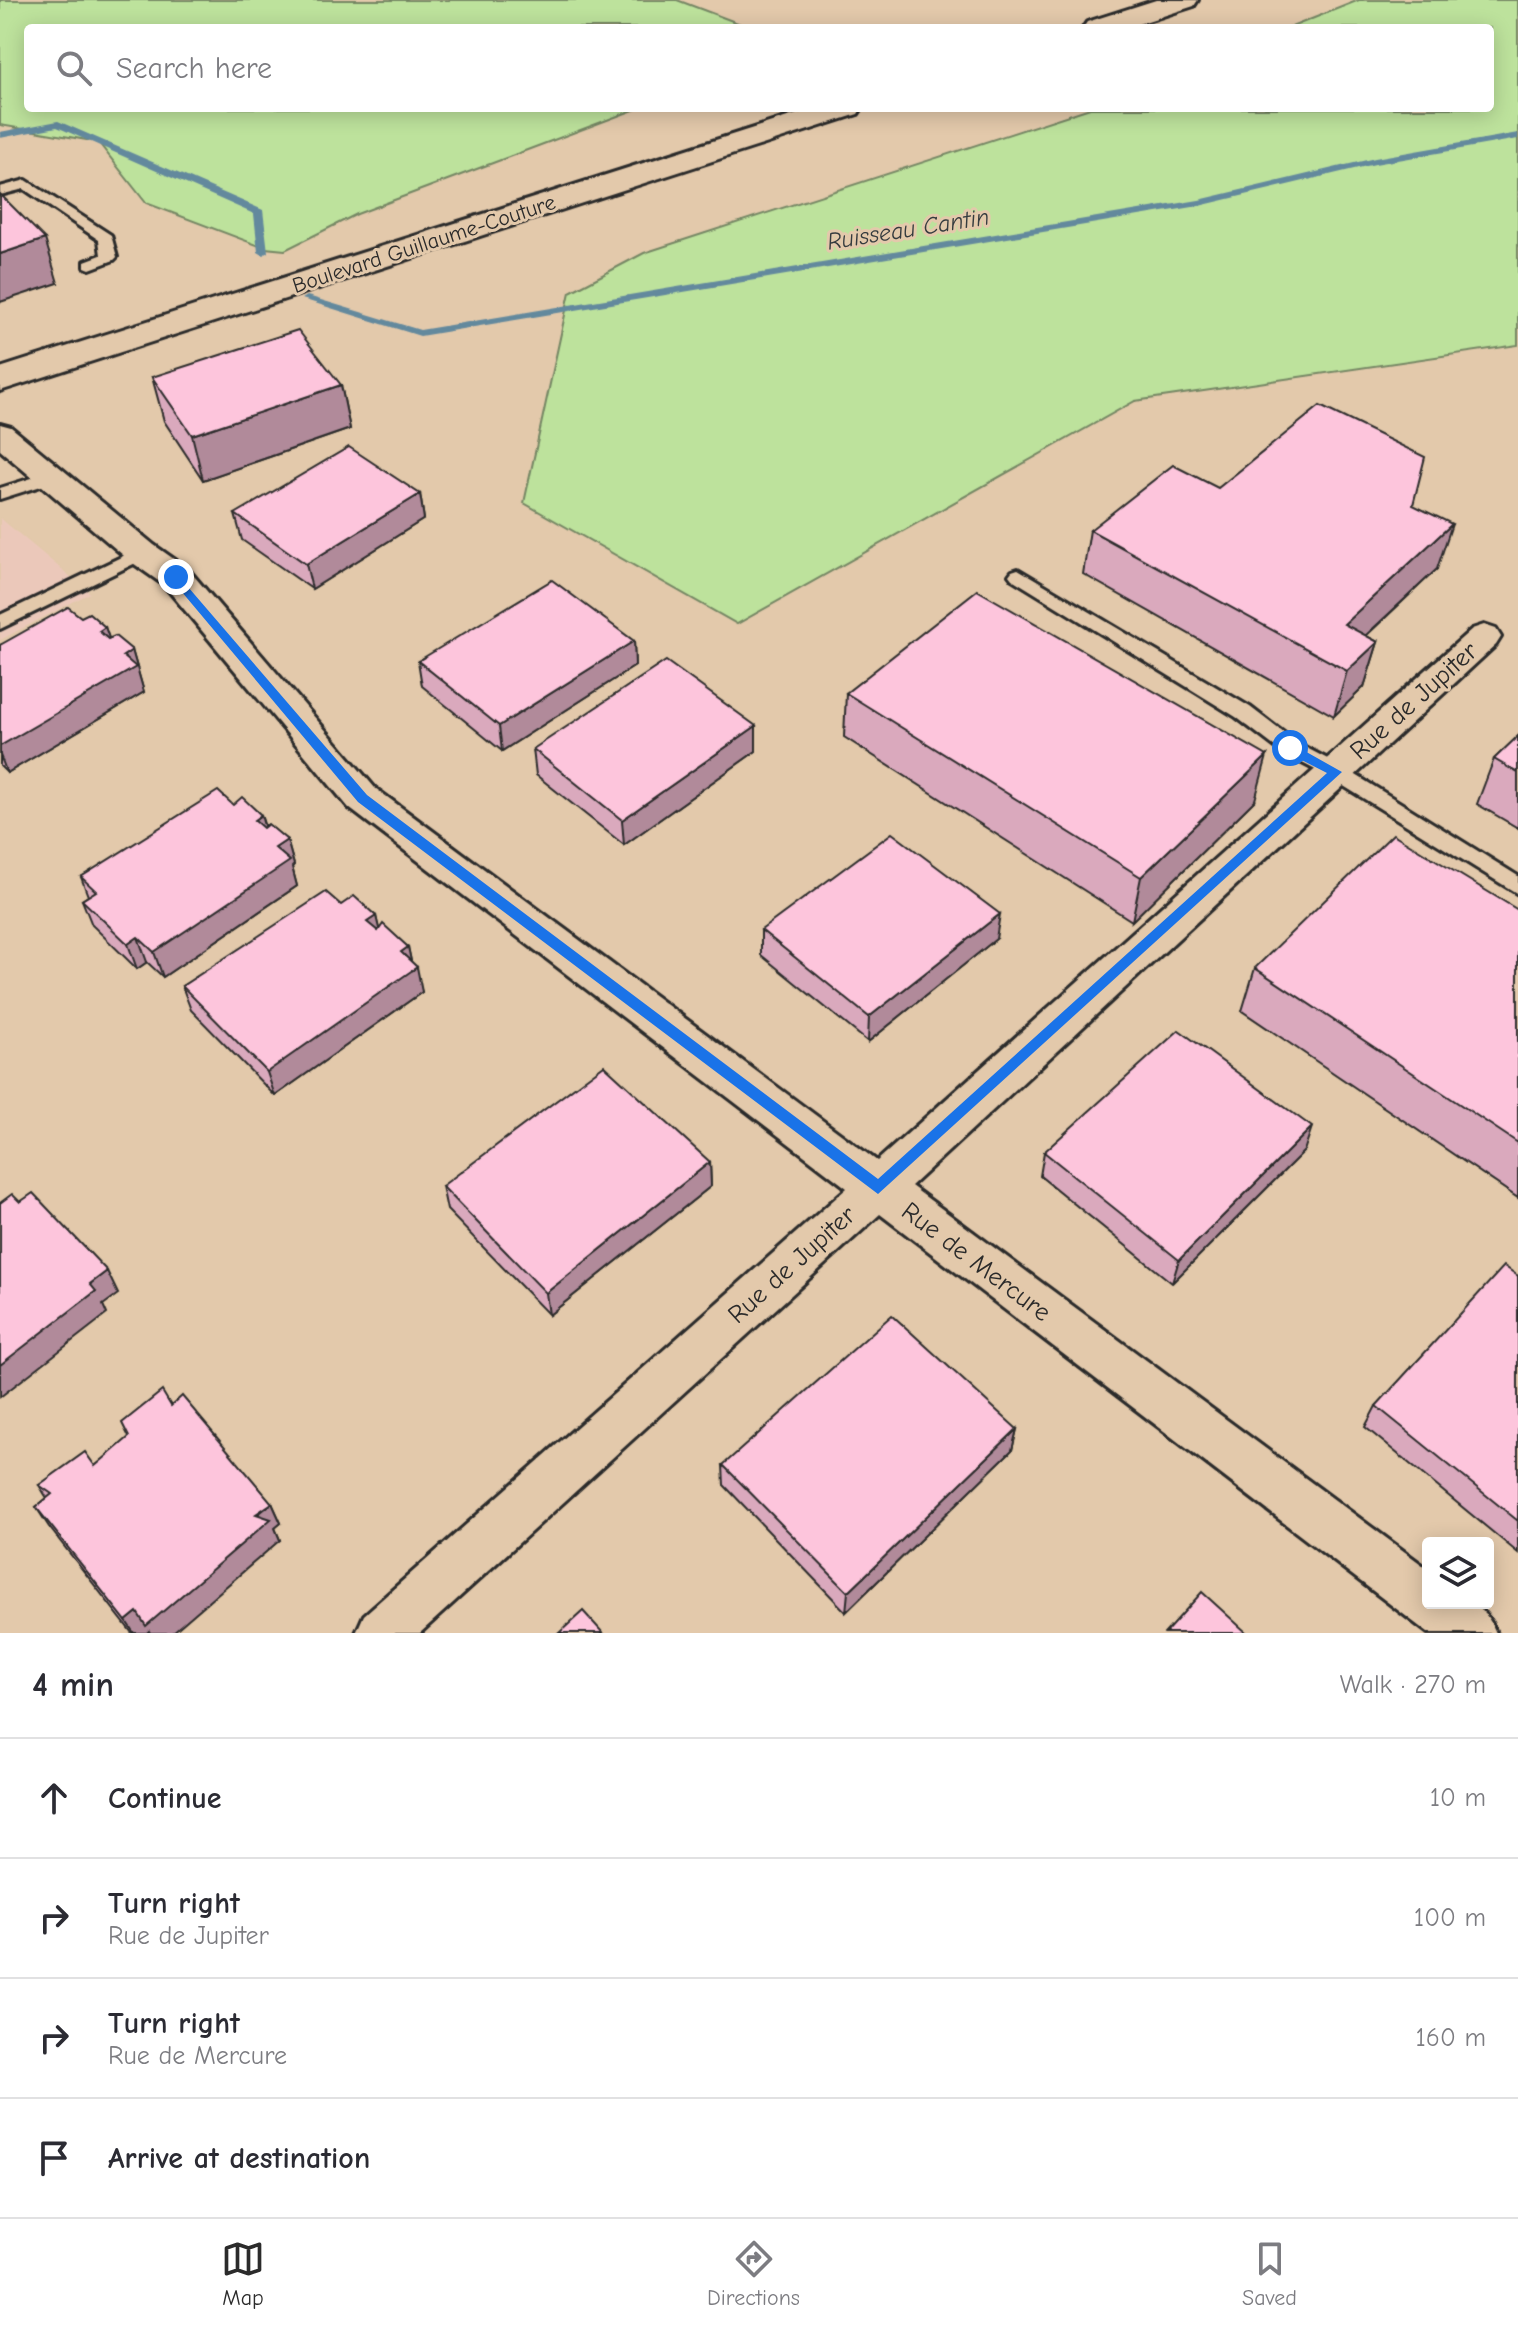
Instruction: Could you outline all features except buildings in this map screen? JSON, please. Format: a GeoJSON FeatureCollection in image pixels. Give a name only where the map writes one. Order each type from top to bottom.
{"type":"FeatureCollection","features":[{"type":"Feature","properties":{"kind":"main road"},"geometry":{"type":"LineString","coordinates":[[1109,24],[1184,0]]}},
{"type":"Feature","properties":{"kind":"main road","name":"Boulevard Guillaume-Couture"},"geometry":{"type":"LineString","coordinates":[[0,380],[835,112]]}},
{"type":"Feature","properties":{"kind":"street","name":"Rue de Mercure"},"geometry":{"type":"LineString","coordinates":[[0,434],[142,553],[176,577],[362,798],[1422,1597]]}},
{"type":"Feature","properties":{"kind":"street","name":"Rue de Jupiter"},"geometry":{"type":"LineString","coordinates":[[382,1633],[878,1188],[1484,637]]}},
{"type":"Feature","properties":{"kind":"street","name":"Rue de Mercure"},"geometry":{"type":"LineString","coordinates":[[1438,1609],[1470,1633]]}},
{"type":"Feature","properties":{"kind":"lane"},"geometry":{"type":"LineString","coordinates":[[0,191],[26,184],[106,238],[109,257],[90,264]]}},
{"type":"Feature","properties":{"kind":"lane"},"geometry":{"type":"LineString","coordinates":[[0,494],[51,477]]}},
{"type":"Feature","properties":{"kind":"lane"},"geometry":{"type":"LineString","coordinates":[[0,623],[142,553]]}},
{"type":"Feature","properties":{"kind":"lane"},"geometry":{"type":"LineString","coordinates":[[1018,575],[1243,712],[1290,748],[1336,772],[1518,886]]}},
{"type":"Feature","properties":{"kind":"shaded area"},"geometry":{"type":"Polygon","coordinates":[[[0,518],[90,593],[0,640],[0,518]]]}},
{"type":"Feature","properties":{"kind":"green space"},"geometry":{"type":"Polygon","coordinates":[[[0,0],[677,0],[740,24],[24,24],[24,112],[628,112],[357,214],[285,250],[265,248],[146,203],[98,142],[0,125],[0,0]]]}},
{"type":"Feature","properties":{"kind":"green space"},"geometry":{"type":"Polygon","coordinates":[[[1359,0],[1518,0],[1518,345],[1135,401],[737,624],[524,503],[570,292],[644,253],[1078,112],[1494,112],[1494,24],[1299,24],[1359,0]]]}},
{"type":"Feature","properties":{"kind":"waterway","name":"Ruisseau Cantin"},"geometry":{"type":"LineString","coordinates":[[0,135],[58,124],[259,212],[263,252]]}},
{"type":"Feature","properties":{"kind":"waterway","name":"Ruisseau Cantin"},"geometry":{"type":"LineString","coordinates":[[307,299],[420,333],[1199,203],[1375,161],[1518,136]]}},
{"type":"Feature","properties":{"kind":"route"},"geometry":{"type":"LineString","coordinates":[[176,577],[362,798],[878,1188],[1336,772],[1290,748]]}}]}
